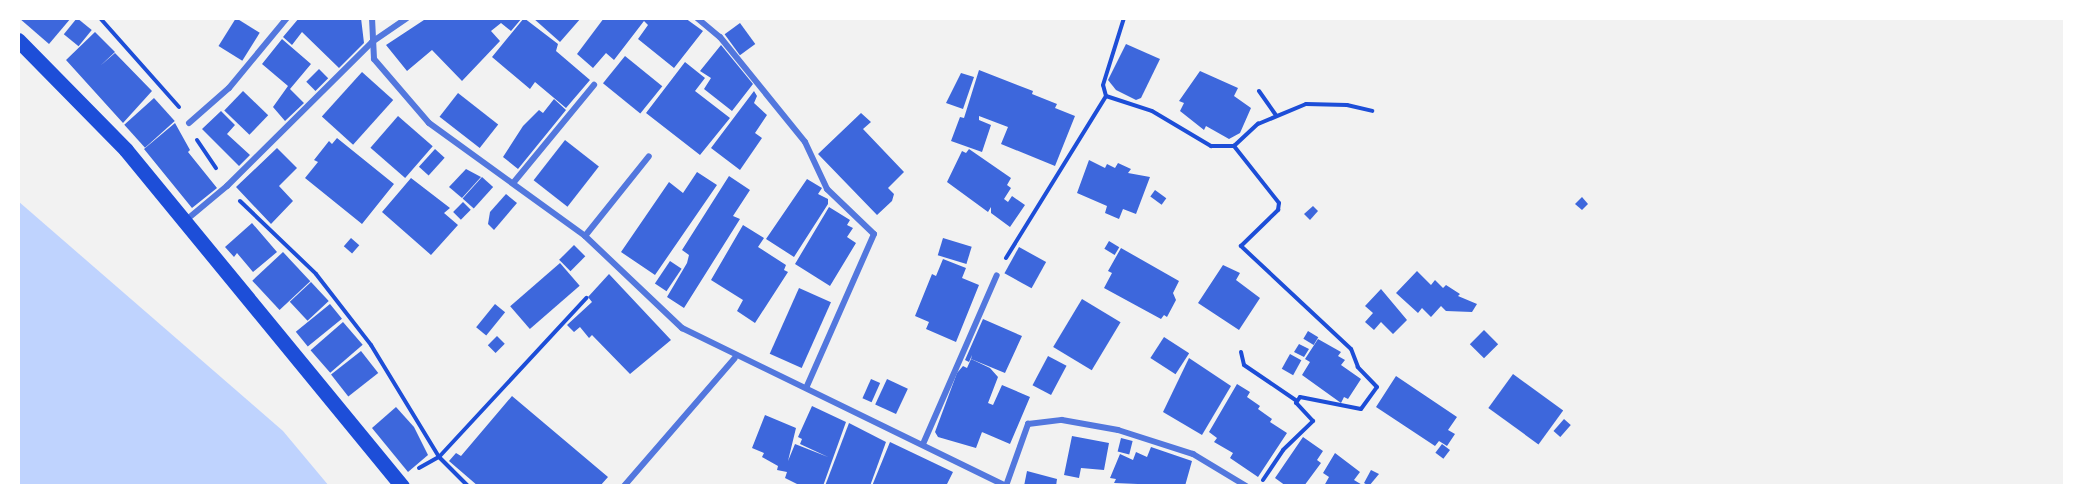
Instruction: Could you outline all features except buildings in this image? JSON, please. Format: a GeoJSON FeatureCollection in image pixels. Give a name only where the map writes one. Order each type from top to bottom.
{"type":"FeatureCollection","features":[{"type":"Feature","properties":{"kind":"main road"},"geometry":{"type":"LineString","coordinates":[[18,40],[79,100],[185,221],[401,485]]}},
{"type":"Feature","properties":{"kind":"street"},"geometry":{"type":"LineString","coordinates":[[189,123],[229,88],[287,18]]}},
{"type":"Feature","properties":{"kind":"street"},"geometry":{"type":"LineString","coordinates":[[372,18],[374,59],[429,123],[469,155],[514,182],[585,236],[672,321],[735,358],[806,388],[1007,484],[1028,424],[1062,420],[1118,430],[1193,454],[1246,486]]}},
{"type":"Feature","properties":{"kind":"street"},"geometry":{"type":"LineString","coordinates":[[185,221],[227,186],[372,42],[407,18]]}},
{"type":"Feature","properties":{"kind":"street"},"geometry":{"type":"LineString","coordinates":[[697,18],[720,37],[805,142],[827,189],[874,234],[806,388]]}},
{"type":"Feature","properties":{"kind":"street"},"geometry":{"type":"LineString","coordinates":[[514,182],[594,85]]}},
{"type":"Feature","properties":{"kind":"street"},"geometry":{"type":"LineString","coordinates":[[585,236],[649,156]]}},
{"type":"Feature","properties":{"kind":"street"},"geometry":{"type":"LineString","coordinates":[[923,444],[998,275]]}},
{"type":"Feature","properties":{"kind":"street"},"geometry":{"type":"LineString","coordinates":[[624,486],[735,358]]}},
{"type":"Feature","properties":{"kind":"path"},"geometry":{"type":"LineString","coordinates":[[100,18],[159,82],[189,123],[227,186],[323,283],[371,345],[439,457],[468,486]]}},
{"type":"Feature","properties":{"kind":"path"},"geometry":{"type":"LineString","coordinates":[[998,275],[1106,96],[1103,86],[1124,18]]}},
{"type":"Feature","properties":{"kind":"path"},"geometry":{"type":"LineString","coordinates":[[1259,91],[1276,115]]}},
{"type":"Feature","properties":{"kind":"path"},"geometry":{"type":"LineString","coordinates":[[1106,96],[1152,111],[1211,146],[1234,146],[1258,123],[1276,115],[1322,104],[1372,111]]}},
{"type":"Feature","properties":{"kind":"path"},"geometry":{"type":"LineString","coordinates":[[1234,146],[1279,203],[1278,210],[1241,246],[1329,326],[1351,349],[1359,367],[1377,387],[1361,409],[1300,397],[1297,401]]}},
{"type":"Feature","properties":{"kind":"path"},"geometry":{"type":"LineString","coordinates":[[401,485],[429,460],[439,457],[586,298]]}},
{"type":"Feature","properties":{"kind":"path"},"geometry":{"type":"LineString","coordinates":[[1241,352],[1244,365],[1297,401],[1313,421],[1283,450],[1260,486]]}},
{"type":"Feature","properties":{"kind":"water"},"geometry":{"type":"Polygon","coordinates":[[[18,201],[283,431],[329,486],[18,486],[18,201]]]}}]}
